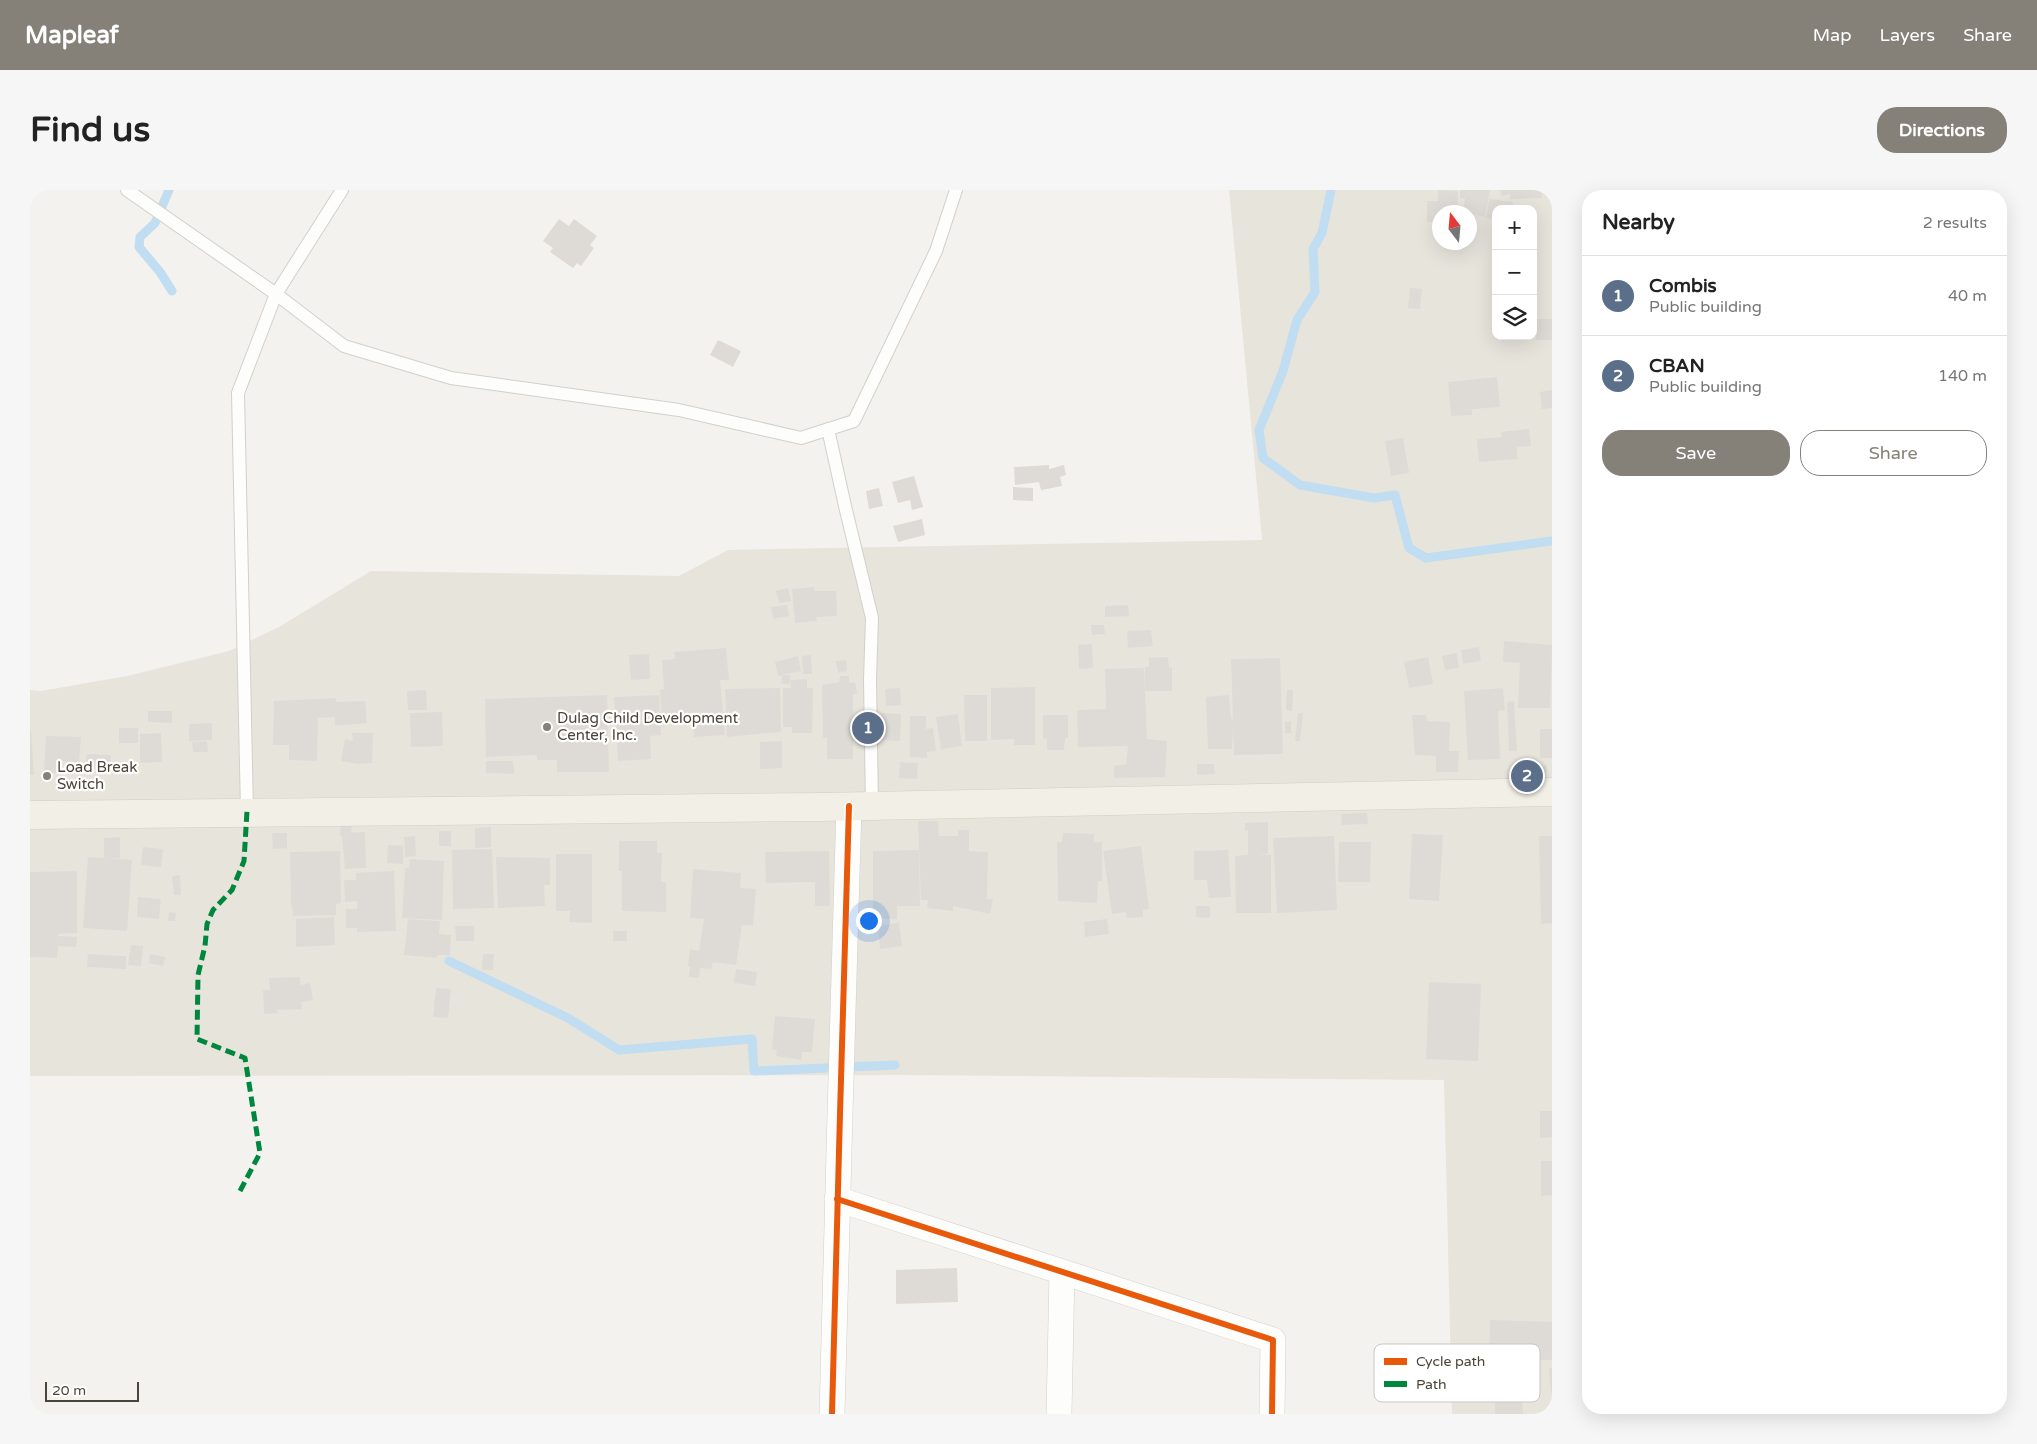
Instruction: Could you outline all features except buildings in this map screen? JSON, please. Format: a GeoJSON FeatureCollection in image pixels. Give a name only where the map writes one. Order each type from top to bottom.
{"type":"FeatureCollection","features":[{"type":"Feature","properties":{"kind":"main road"},"geometry":{"type":"LineString","coordinates":[[30,815],[247,811],[860,806],[1552,792]]}},
{"type":"Feature","properties":{"kind":"street"},"geometry":{"type":"LineString","coordinates":[[832,1414],[842,1066],[860,806]]}},
{"type":"Feature","properties":{"kind":"street"},"geometry":{"type":"LineString","coordinates":[[837,1199],[1273,1340],[1272,1414]]}},
{"type":"Feature","properties":{"kind":"street"},"geometry":{"type":"LineString","coordinates":[[1059,1414],[1062,1272]]}},
{"type":"Feature","properties":{"kind":"lane"},"geometry":{"type":"LineString","coordinates":[[127,190],[276,294],[344,346],[451,378],[679,410],[802,438],[854,420],[936,251],[956,190]]}},
{"type":"Feature","properties":{"kind":"lane"},"geometry":{"type":"LineString","coordinates":[[247,811],[238,393],[276,294],[342,190]]}},
{"type":"Feature","properties":{"kind":"lane"},"geometry":{"type":"LineString","coordinates":[[828,429],[872,618],[870,680],[860,806]]}},
{"type":"Feature","properties":{"kind":"shaded area"},"geometry":{"type":"Polygon","coordinates":[[[1229,190],[1552,190],[1552,1414],[1452,1414],[1452,1402],[1540,1402],[1540,1344],[1450,1344],[1444,1080],[903,1075],[30,1076],[30,690],[41,691],[127,676],[229,651],[279,627],[371,571],[679,576],[728,550],[1262,540],[1229,190]]]}},
{"type":"Feature","properties":{"kind":"waterway"},"geometry":{"type":"LineString","coordinates":[[169,190],[155,223],[140,237],[139,247],[160,272],[172,291]]}},
{"type":"Feature","properties":{"kind":"waterway"},"geometry":{"type":"LineString","coordinates":[[1331,190],[1322,233],[1313,249],[1315,292],[1297,320],[1283,371],[1259,430],[1263,458],[1300,485],[1374,498],[1395,495],[1409,548],[1426,558],[1552,541]]}},
{"type":"Feature","properties":{"kind":"waterway"},"geometry":{"type":"LineString","coordinates":[[449,961],[568,1018],[619,1050],[752,1039],[754,1071],[895,1065]]}},
{"type":"Feature","properties":{"kind":"marked path"},"geometry":{"type":"LineString","coordinates":[[240,1191],[260,1153],[245,1058],[197,1039],[198,975],[205,946],[207,924],[213,910],[232,890],[244,861],[247,811]]}},
{"type":"Feature","properties":{"kind":"cycle path"},"geometry":{"type":"LineString","coordinates":[[832,1414],[849,806]]}},
{"type":"Feature","properties":{"kind":"cycle path"},"geometry":{"type":"LineString","coordinates":[[837,1199],[1273,1340],[1272,1414]]}},
{"type":"Feature","properties":{"kind":"place","name":"Dulag Child Development Center, Inc."},"geometry":{"type":"Point","coordinates":[547,727]}},
{"type":"Feature","properties":{"kind":"place","name":"Combis"},"geometry":{"type":"Point","coordinates":[868,728]}},
{"type":"Feature","properties":{"kind":"place","name":"Load Break Switch"},"geometry":{"type":"Point","coordinates":[47,776]}},
{"type":"Feature","properties":{"kind":"place","name":"CBAN"},"geometry":{"type":"Point","coordinates":[1527,776]}}]}
